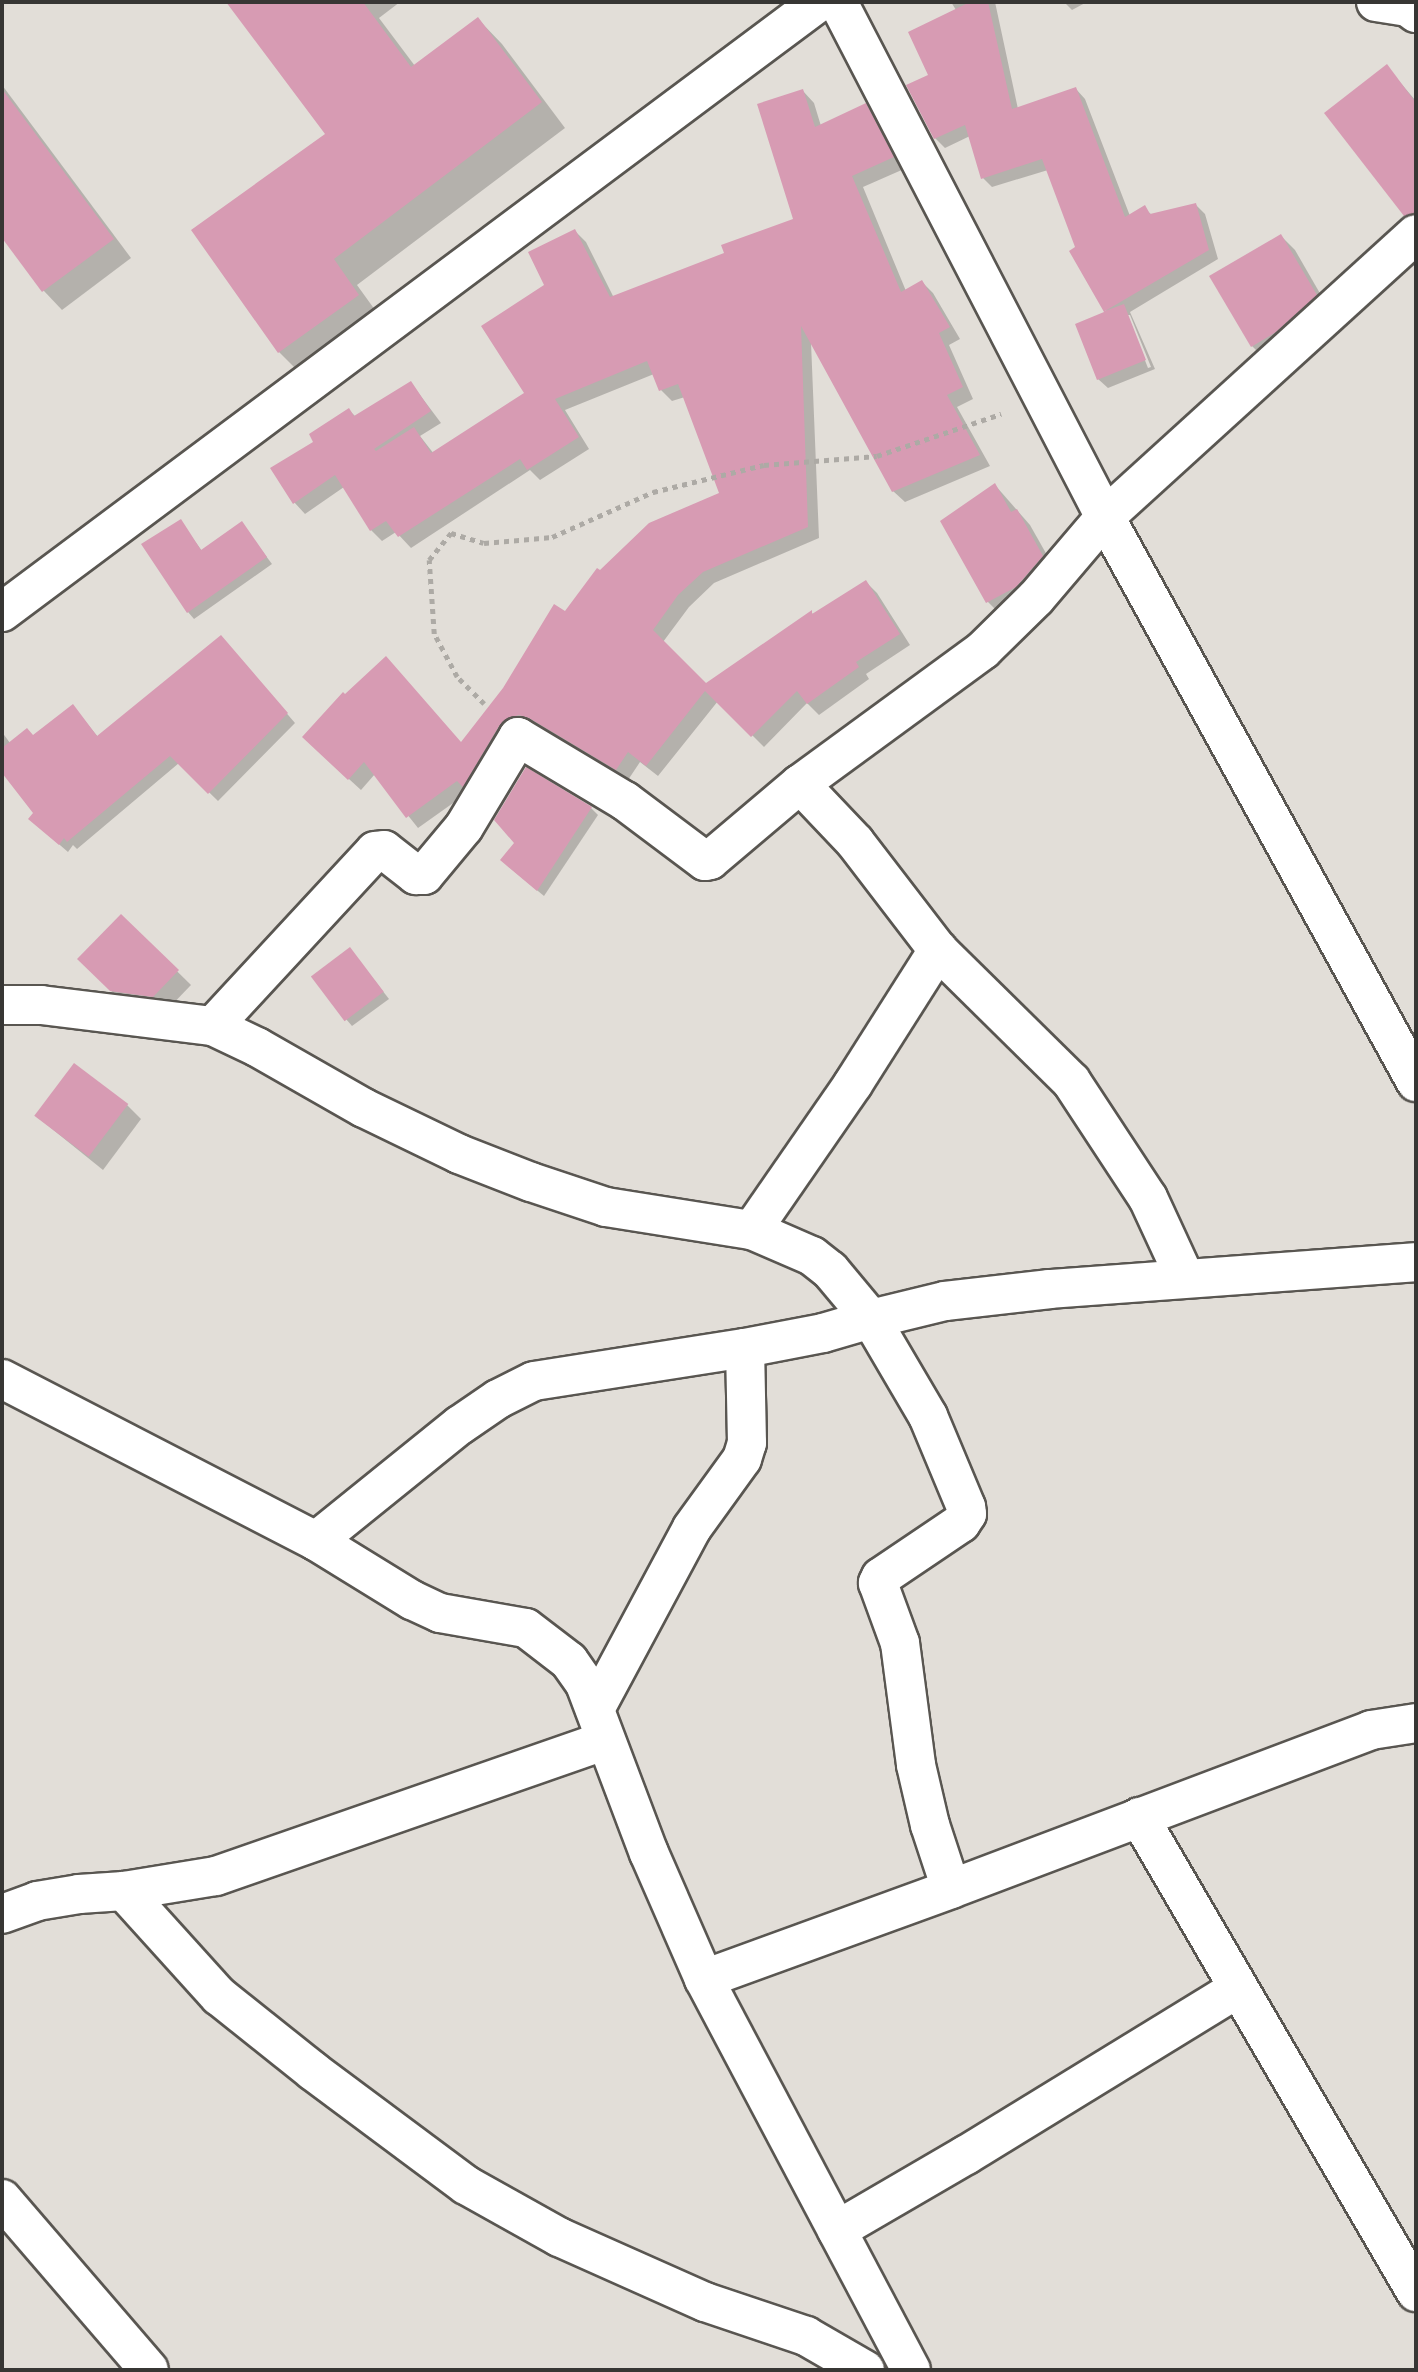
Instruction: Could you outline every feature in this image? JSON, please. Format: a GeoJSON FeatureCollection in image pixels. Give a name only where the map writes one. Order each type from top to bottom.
{"type":"FeatureCollection","features":[{"type":"Feature","properties":{"kind":"street"},"geometry":{"type":"LineString","coordinates":[[2,612],[819,2]]}},
{"type":"Feature","properties":{"kind":"street"},"geometry":{"type":"LineString","coordinates":[[838,2],[1105,517],[1416,1082]]}},
{"type":"Feature","properties":{"kind":"street"},"geometry":{"type":"LineString","coordinates":[[213,1026],[375,851],[384,850],[416,875],[424,875],[468,820],[517,737],[625,801],[705,861],[715,858],[800,784],[983,650],[1036,597],[1105,517],[1416,234]]}},
{"type":"Feature","properties":{"kind":"street"},"geometry":{"type":"LineString","coordinates":[[800,784],[855,842],[938,950],[1049,1055],[1071,1081],[1148,1198],[1185,1278]]}},
{"type":"Feature","properties":{"kind":"street"},"geometry":{"type":"LineString","coordinates":[[752,1230],[853,1084],[938,950]]}},
{"type":"Feature","properties":{"kind":"street"},"geometry":{"type":"LineString","coordinates":[[2,1005],[41,1005],[213,1026],[447,1149],[531,1182],[606,1207],[752,1230],[821,1263],[847,1287],[871,1319],[928,1416],[966,1507],[967,1514],[961,1523],[881,1577],[878,1583],[900,1643],[916,1765],[930,1825],[951,1889]]}},
{"type":"Feature","properties":{"kind":"street"},"geometry":{"type":"LineString","coordinates":[[316,1541],[460,1425],[498,1399],[534,1381],[823,1333],[945,1301],[1185,1278],[1416,1262]]}},
{"type":"Feature","properties":{"kind":"street"},"geometry":{"type":"LineString","coordinates":[[2,1914],[37,1901],[79,1894],[124,1891],[216,1876],[600,1725],[692,1528],[742,1458],[747,1443],[745,1348]]}},
{"type":"Feature","properties":{"kind":"street"},"geometry":{"type":"LineString","coordinates":[[2,1379],[316,1541],[412,1600],[440,1613],[526,1628],[569,1661],[585,1684],[704,1979],[911,2370]]}},
{"type":"Feature","properties":{"kind":"street"},"geometry":{"type":"LineString","coordinates":[[704,1979],[1371,1730],[1416,1723]]}},
{"type":"Feature","properties":{"kind":"street"},"geometry":{"type":"LineString","coordinates":[[1139,1817],[1416,2292]]}},
{"type":"Feature","properties":{"kind":"street"},"geometry":{"type":"LineString","coordinates":[[124,1891],[219,1996],[313,2071],[466,2185],[559,2237],[705,2302],[769,2321],[806,2336],[865,2370]]}},
{"type":"Feature","properties":{"kind":"street"},"geometry":{"type":"LineString","coordinates":[[837,2230],[966,2155],[1238,1988]]}},
{"type":"Feature","properties":{"kind":"street"},"geometry":{"type":"LineString","coordinates":[[2,2199],[149,2370]]}},
{"type":"Feature","properties":{"kind":"path"},"geometry":{"type":"LineString","coordinates":[[517,737],[457,677],[434,634],[429,560],[451,533],[484,543],[552,537],[653,492],[764,466],[877,456],[1045,400]]}},
{"type":"Feature","properties":{"kind":"building"},"geometry":{"type":"Polygon","coordinates":[[[226,2],[363,2],[411,67],[478,17],[542,102],[334,259],[359,295],[278,353],[191,230],[325,134],[226,2]]]}},
{"type":"Feature","properties":{"kind":"building"},"geometry":{"type":"Polygon","coordinates":[[[970,2],[988,2],[1012,109],[1076,87],[1125,217],[1145,205],[1150,214],[1196,203],[1209,250],[1105,311],[1124,304],[1146,360],[1097,380],[1075,324],[1104,312],[1069,251],[1075,247],[1042,159],[981,179],[965,125],[934,139],[906,85],[928,75],[908,32],[970,2]]]}},
{"type":"Feature","properties":{"kind":"building"},"geometry":{"type":"Polygon","coordinates":[[[1387,64],[1416,103],[1416,213],[1404,216],[1324,113],[1387,64]]]}},
{"type":"Feature","properties":{"kind":"building"},"geometry":{"type":"Polygon","coordinates":[[[2,89],[114,239],[42,292],[2,238],[2,89]]]}},
{"type":"Feature","properties":{"kind":"building"},"geometry":{"type":"Polygon","coordinates":[[[803,89],[815,127],[866,103],[894,157],[852,176],[901,292],[922,280],[950,327],[939,333],[963,387],[947,395],[980,455],[892,492],[801,326],[808,527],[703,572],[678,595],[653,630],[706,683],[812,610],[812,614],[866,580],[900,634],[856,662],[859,667],[807,704],[797,691],[751,737],[705,691],[646,766],[628,752],[616,770],[529,718],[519,715],[508,718],[499,726],[463,787],[457,781],[406,818],[364,762],[348,780],[302,737],[343,692],[345,694],[386,656],[461,742],[503,688],[554,604],[565,611],[597,568],[600,570],[649,523],[719,493],[678,384],[659,391],[647,361],[555,399],[579,437],[527,470],[520,459],[398,537],[386,521],[370,531],[335,475],[293,504],[270,468],[313,442],[309,434],[349,408],[354,416],[411,381],[431,411],[374,449],[376,451],[414,427],[431,453],[524,393],[481,326],[544,285],[528,252],[575,229],[610,297],[724,253],[721,245],[793,219],[757,104],[803,89]]]}},
{"type":"Feature","properties":{"kind":"building"},"geometry":{"type":"Polygon","coordinates":[[[1281,234],[1317,295],[1276,332],[1251,347],[1209,276],[1281,234]]]}},
{"type":"Feature","properties":{"kind":"building"},"geometry":{"type":"Polygon","coordinates":[[[995,483],[1011,512],[1017,509],[1043,556],[1016,587],[986,603],[940,521],[995,483]]]}},
{"type":"Feature","properties":{"kind":"building"},"geometry":{"type":"Polygon","coordinates":[[[181,519],[201,550],[242,521],[267,557],[187,613],[141,544],[181,519]]]}},
{"type":"Feature","properties":{"kind":"building"},"geometry":{"type":"Polygon","coordinates":[[[221,635],[288,713],[208,794],[170,756],[67,842],[64,838],[59,845],[28,819],[33,813],[2,773],[2,748],[27,728],[33,735],[73,704],[97,736],[221,635]]]}},
{"type":"Feature","properties":{"kind":"building"},"geometry":{"type":"Polygon","coordinates":[[[526,767],[592,807],[537,891],[500,860],[514,843],[494,820],[526,767]]]}},
{"type":"Feature","properties":{"kind":"building"},"geometry":{"type":"Polygon","coordinates":[[[121,914],[179,970],[153,997],[110,991],[77,959],[121,914]]]}},
{"type":"Feature","properties":{"kind":"building"},"geometry":{"type":"Polygon","coordinates":[[[350,947],[384,992],[345,1021],[311,976],[350,947]]]}},
{"type":"Feature","properties":{"kind":"building"},"geometry":{"type":"Polygon","coordinates":[[[74,1063],[128,1104],[89,1157],[34,1116],[74,1063]]]}}]}
